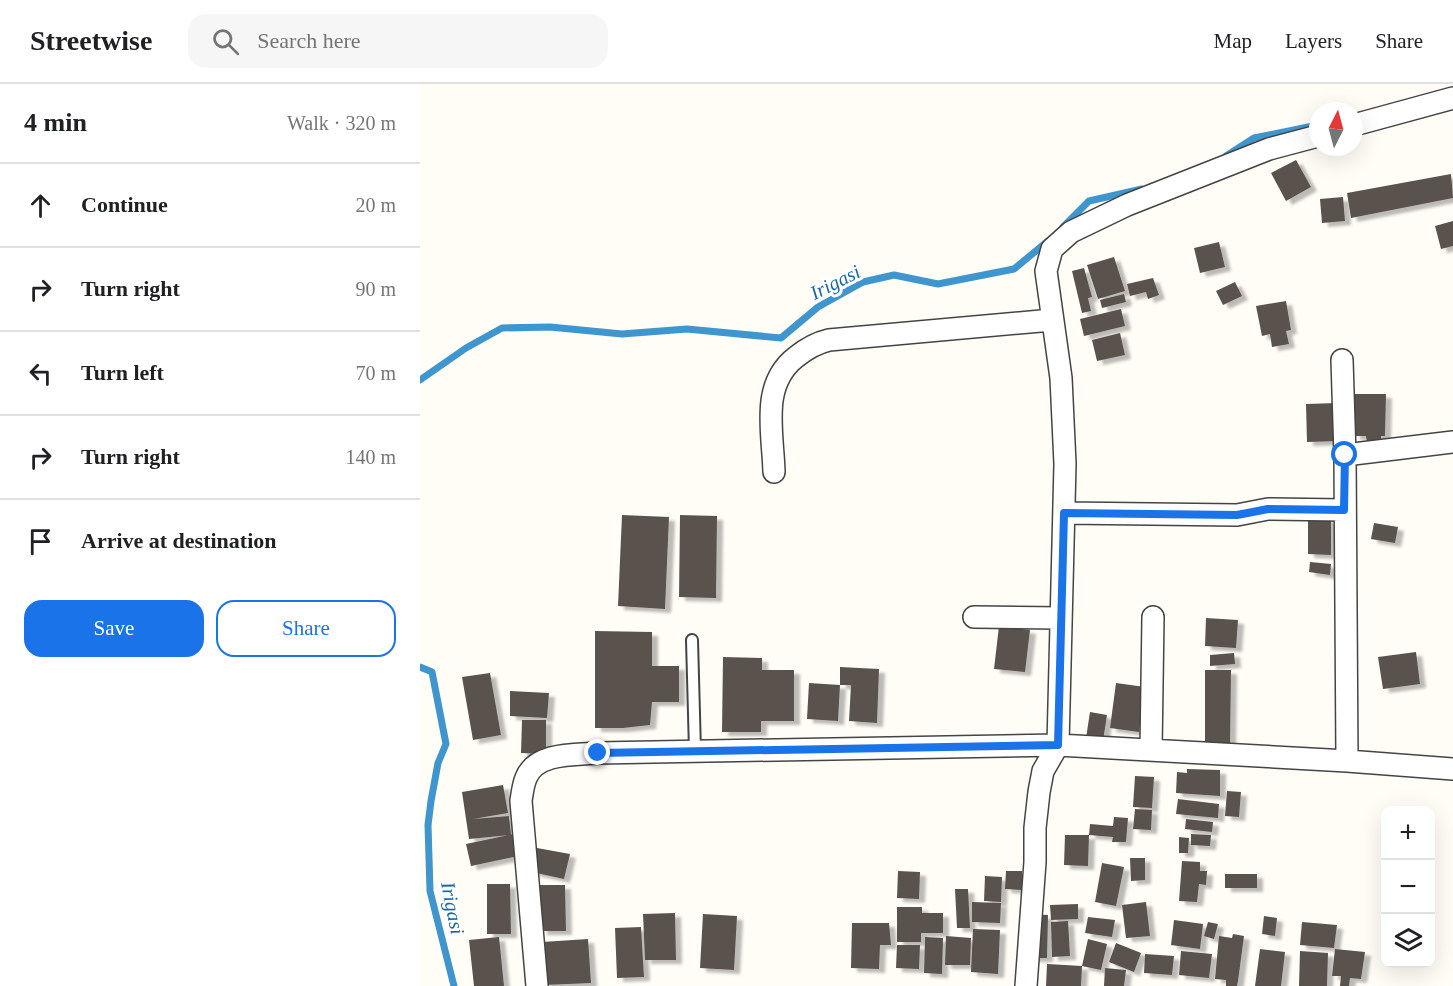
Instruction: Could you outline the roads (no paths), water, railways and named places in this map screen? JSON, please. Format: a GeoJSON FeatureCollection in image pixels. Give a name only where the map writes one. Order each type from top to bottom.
{"type":"FeatureCollection","features":[{"type":"Feature","properties":{"kind":"street"},"geometry":{"type":"LineString","coordinates":[[1363,123],[1453,98]]}},
{"type":"Feature","properties":{"kind":"street"},"geometry":{"type":"LineString","coordinates":[[1026,986],[1039,792],[1043,771],[1058,745],[1065,464],[1061,378],[1046,272],[1047,262],[1052,249],[1071,232],[1127,206],[1269,149],[1309,138]]}},
{"type":"Feature","properties":{"kind":"street"},"geometry":{"type":"LineString","coordinates":[[774,472],[772,391],[778,376],[788,363],[812,346],[829,340],[1053,320]]}},
{"type":"Feature","properties":{"kind":"street"},"geometry":{"type":"LineString","coordinates":[[1342,360],[1345,455],[1347,761]]}},
{"type":"Feature","properties":{"kind":"street"},"geometry":{"type":"LineString","coordinates":[[1345,455],[1453,442]]}},
{"type":"Feature","properties":{"kind":"street"},"geometry":{"type":"LineString","coordinates":[[1064,513],[1237,515],[1268,509],[1344,510]]}},
{"type":"Feature","properties":{"kind":"street"},"geometry":{"type":"LineString","coordinates":[[974,617],[1061,618]]}},
{"type":"Feature","properties":{"kind":"street"},"geometry":{"type":"LineString","coordinates":[[1151,750],[1153,617]]}},
{"type":"Feature","properties":{"kind":"street"},"geometry":{"type":"LineString","coordinates":[[537,986],[521,801],[526,777],[537,763],[553,757],[598,753],[1058,745],[1453,769]]}},
{"type":"Feature","properties":{"kind":"lane"},"geometry":{"type":"LineString","coordinates":[[692,640],[695,751]]}},
{"type":"Feature","properties":{"kind":"waterway","name":"Irigasi"},"geometry":{"type":"LineString","coordinates":[[1226,156],[1254,138],[1309,127]]}},
{"type":"Feature","properties":{"kind":"waterway","name":"Irigasi"},"geometry":{"type":"LineString","coordinates":[[1063,227],[1089,201],[1142,189]]}},
{"type":"Feature","properties":{"kind":"waterway","name":"Irigasi"},"geometry":{"type":"LineString","coordinates":[[420,380],[466,348],[502,328],[550,327],[622,334],[687,329],[781,338],[818,307],[863,282],[894,275],[938,284],[1014,269],[1048,241]]}},
{"type":"Feature","properties":{"kind":"waterway","name":"Irigasi"},"geometry":{"type":"LineString","coordinates":[[420,667],[432,672],[446,744],[438,763],[428,825],[430,891],[454,986]]}}]}
